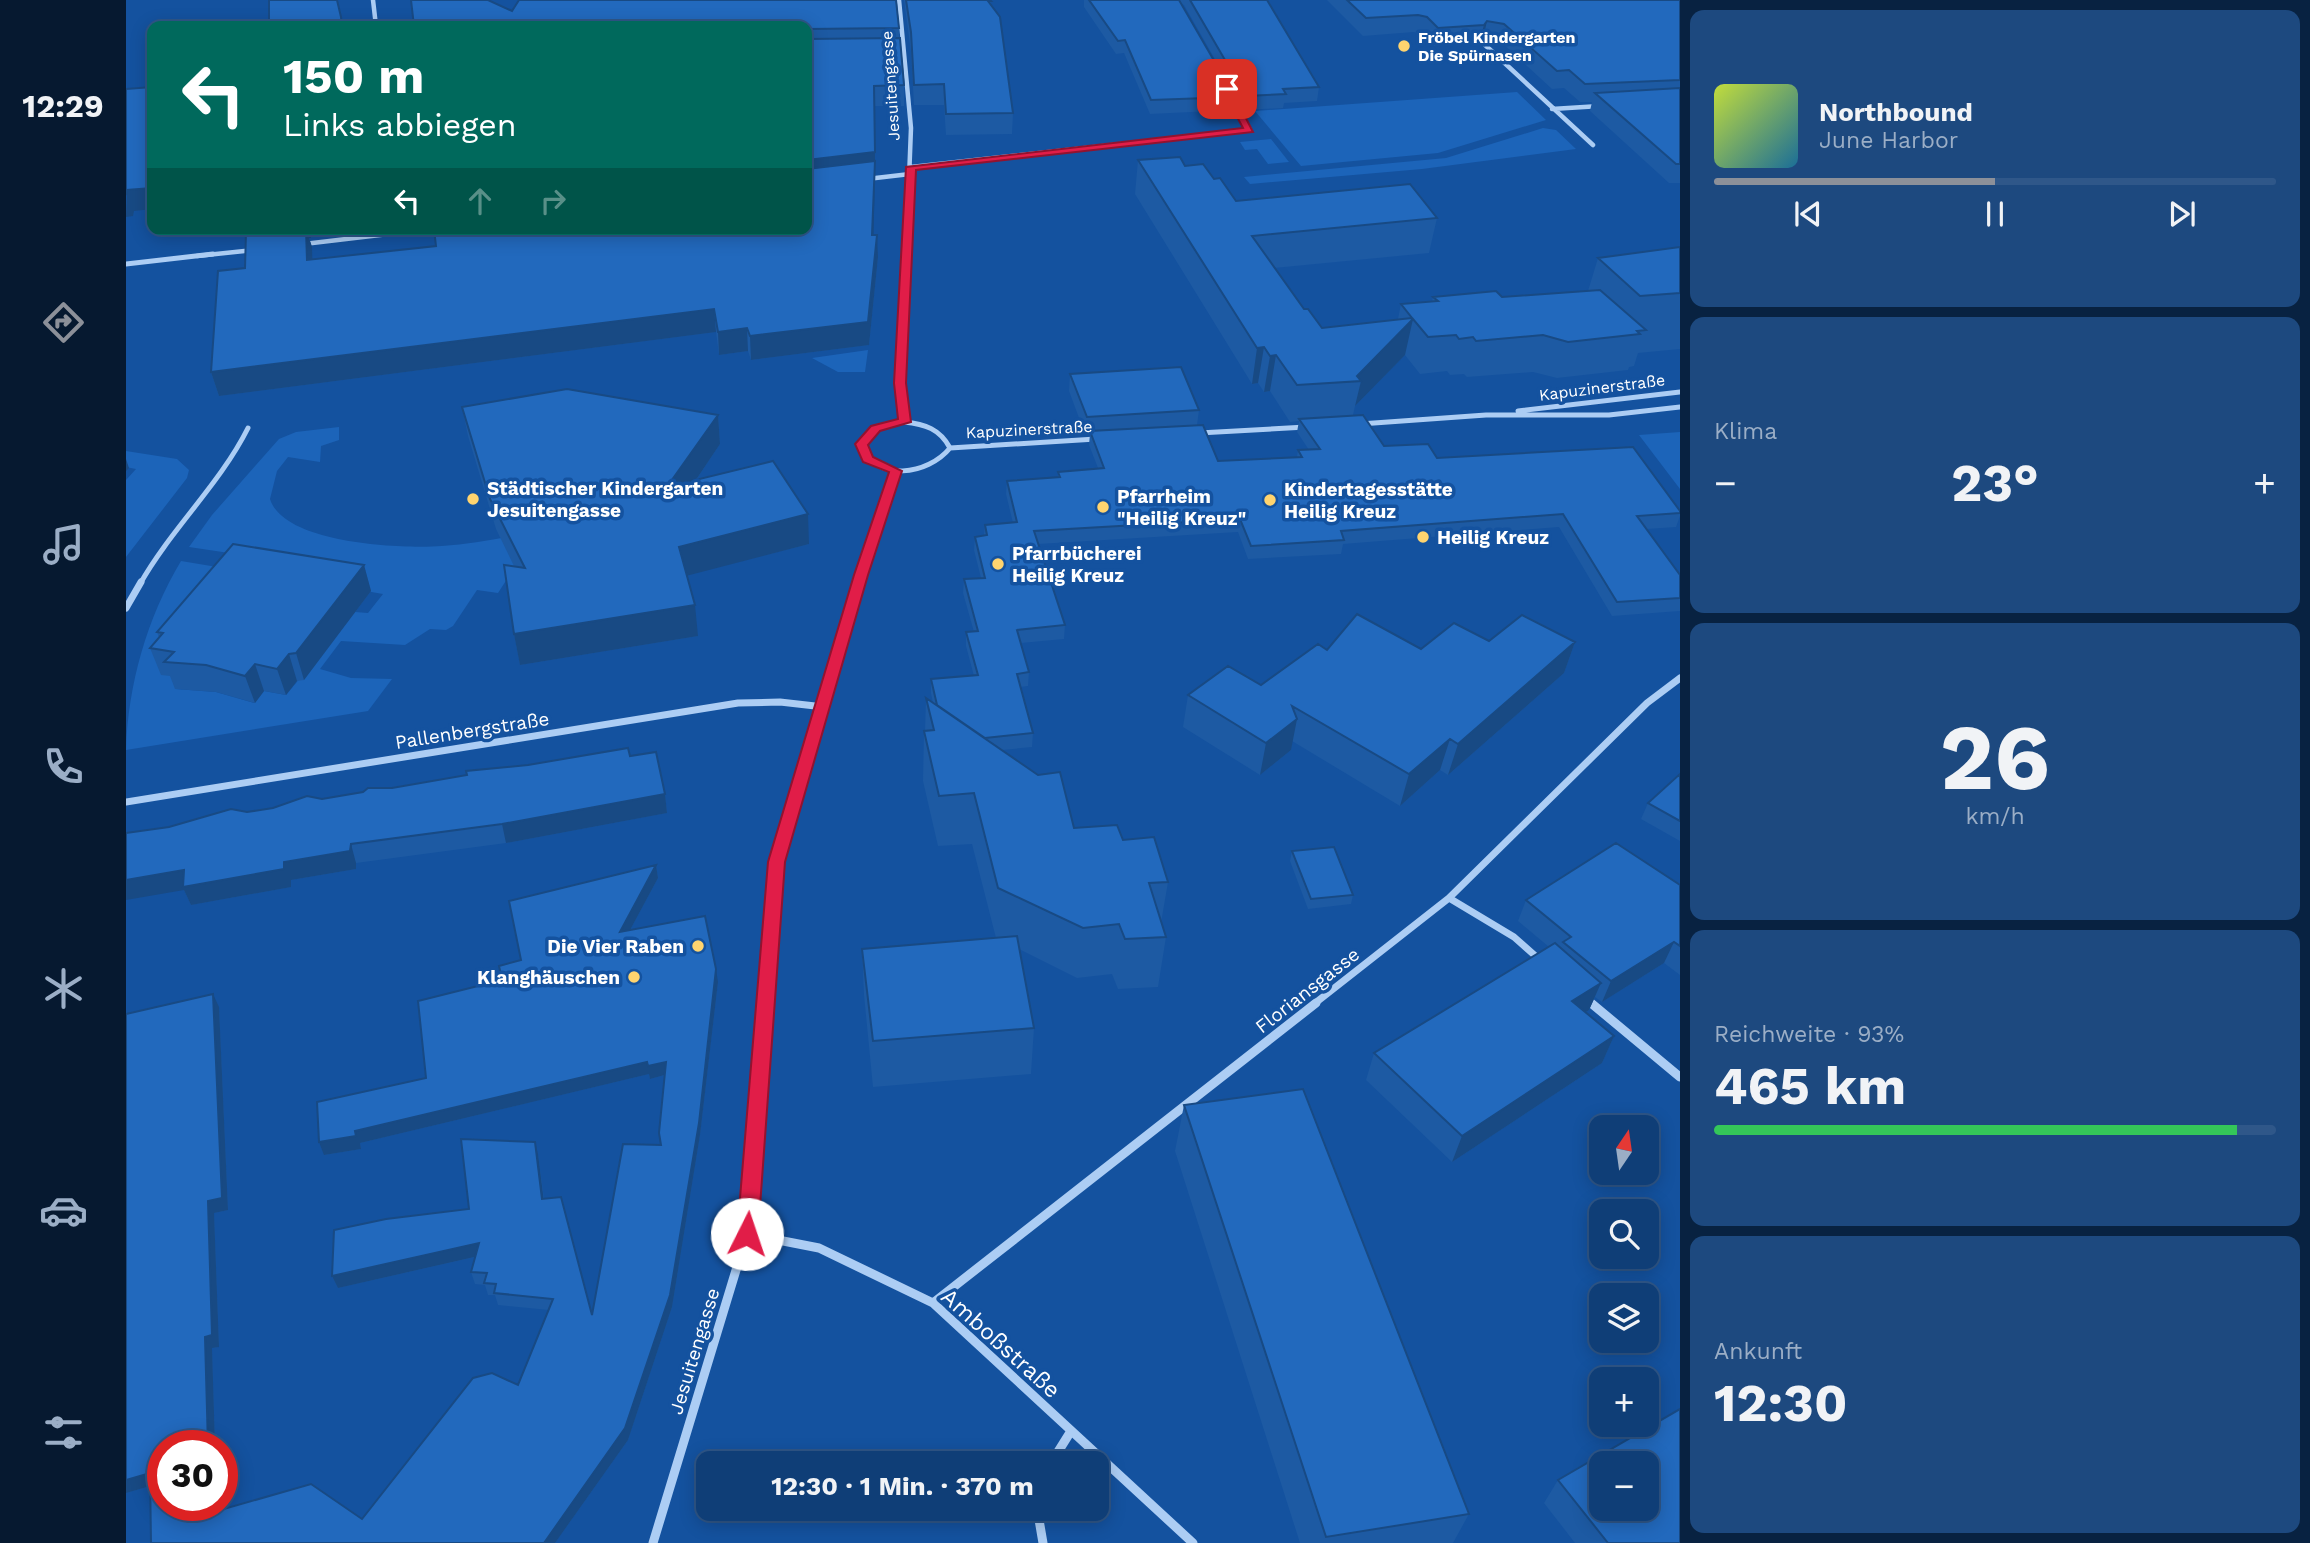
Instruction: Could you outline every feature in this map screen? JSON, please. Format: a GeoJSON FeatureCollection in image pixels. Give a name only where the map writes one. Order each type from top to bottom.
{"type":"FeatureCollection","features":[{"type":"Feature","properties":{"kind":"street"},"geometry":{"type":"LineString","coordinates":[[373,0],[375,21]]}},
{"type":"Feature","properties":{"kind":"street","name":"Jesuitengasse"},"geometry":{"type":"LineString","coordinates":[[899,0],[906,53],[911,167],[900,383],[904,422]]}},
{"type":"Feature","properties":{"kind":"street"},"geometry":{"type":"LineString","coordinates":[[1484,44],[1593,145]]}},
{"type":"Feature","properties":{"kind":"street"},"geometry":{"type":"LineString","coordinates":[[894,53],[906,53]]}},
{"type":"Feature","properties":{"kind":"street"},"geometry":{"type":"LineString","coordinates":[[911,167],[1250,130],[1224,85]]}},
{"type":"Feature","properties":{"kind":"street"},"geometry":{"type":"LineString","coordinates":[[1552,109],[1603,106]]}},
{"type":"Feature","properties":{"kind":"street"},"geometry":{"type":"LineString","coordinates":[[859,180],[911,174]]}},
{"type":"Feature","properties":{"kind":"street"},"geometry":{"type":"LineString","coordinates":[[300,244],[379,235]]}},
{"type":"Feature","properties":{"kind":"street"},"geometry":{"type":"LineString","coordinates":[[126,264],[260,249]]}},
{"type":"Feature","properties":{"kind":"street","name":"Kapuzinerstraße"},"geometry":{"type":"LineString","coordinates":[[1357,424],[1486,415],[1680,392]]}},
{"type":"Feature","properties":{"kind":"street","name":"Kapuzinerstraße"},"geometry":{"type":"LineString","coordinates":[[1486,415],[1609,415],[1680,407]]}},
{"type":"Feature","properties":{"kind":"street"},"geometry":{"type":"LineString","coordinates":[[904,422],[937,429],[950,448],[938,463],[910,471],[896,471],[868,459],[861,444],[875,428],[904,422]]}},
{"type":"Feature","properties":{"kind":"street"},"geometry":{"type":"LineString","coordinates":[[1192,434],[1316,426]]}},
{"type":"Feature","properties":{"kind":"street"},"geometry":{"type":"LineString","coordinates":[[126,608],[159,550],[238,448],[248,428]]}},
{"type":"Feature","properties":{"kind":"street","name":"Kapuzinerstraße"},"geometry":{"type":"LineString","coordinates":[[950,448],[1109,439]]}},
{"type":"Feature","properties":{"kind":"street","name":"Jesuitengasse"},"geometry":{"type":"LineString","coordinates":[[653,1543],[747,1234],[776,862],[861,575],[896,471]]}},
{"type":"Feature","properties":{"kind":"street","name":"Floriansgasse"},"geometry":{"type":"LineString","coordinates":[[933,1303],[1449,898],[1647,703],[1680,678]]}},
{"type":"Feature","properties":{"kind":"street","name":"Pallenbergstraße"},"geometry":{"type":"LineString","coordinates":[[126,802],[738,703],[780,702],[824,707]]}},
{"type":"Feature","properties":{"kind":"street"},"geometry":{"type":"LineString","coordinates":[[1449,898],[1514,937],[1545,963]]}},
{"type":"Feature","properties":{"kind":"street"},"geometry":{"type":"LineString","coordinates":[[1576,990],[1680,1077]]}},
{"type":"Feature","properties":{"kind":"street","name":"Amboßstraße"},"geometry":{"type":"LineString","coordinates":[[747,1234],[819,1248],[933,1303],[1193,1543]]}},
{"type":"Feature","properties":{"kind":"street"},"geometry":{"type":"LineString","coordinates":[[1058,1451],[1070,1431]]}},
{"type":"Feature","properties":{"kind":"street"},"geometry":{"type":"LineString","coordinates":[[1039,1521],[1043,1543]]}},
{"type":"Feature","properties":{"kind":"shaded area"},"geometry":{"type":"Polygon","coordinates":[[[1517,92],[1546,120],[1438,153],[1301,166],[1255,111],[1517,92]]]}},
{"type":"Feature","properties":{"kind":"shaded area"},"geometry":{"type":"Polygon","coordinates":[[[1543,128],[1556,130],[1576,149],[1422,169],[1250,184],[1244,177],[1446,158],[1543,128]]]}},
{"type":"Feature","properties":{"kind":"shaded area"},"geometry":{"type":"Polygon","coordinates":[[[1271,139],[1289,162],[1268,164],[1257,149],[1245,150],[1240,142],[1271,139]]]}},
{"type":"Feature","properties":{"kind":"shaded area"},"geometry":{"type":"Polygon","coordinates":[[[868,350],[865,372],[838,372],[812,358],[868,350]]]}},
{"type":"Feature","properties":{"kind":"shaded area"},"geometry":{"type":"Polygon","coordinates":[[[339,427],[339,440],[321,446],[320,462],[288,457],[277,471],[270,499],[280,514],[297,526],[346,540],[400,546],[454,545],[533,532],[535,536],[498,593],[477,590],[453,626],[446,630],[430,629],[405,645],[341,641],[320,669],[351,678],[392,679],[368,711],[126,750],[135,676],[158,605],[181,561],[229,569],[184,678],[176,689],[216,692],[254,703],[264,691],[286,695],[355,612],[368,613],[383,594],[319,583],[329,568],[189,547],[212,515],[279,439],[296,432],[339,427]]]}},
{"type":"Feature","properties":{"kind":"shaded area"},"geometry":{"type":"Polygon","coordinates":[[[1680,432],[1680,489],[1639,435],[1680,432]]]}},
{"type":"Feature","properties":{"kind":"shaded area"},"geometry":{"type":"Polygon","coordinates":[[[126,451],[177,459],[189,470],[187,478],[126,557],[126,480],[136,469],[126,467],[126,451]]]}},
{"type":"Feature","properties":{"kind":"building"},"geometry":{"type":"Polygon","coordinates":[[[269,0],[337,0],[341,21],[269,21],[269,0]]]}},
{"type":"Feature","properties":{"kind":"building"},"geometry":{"type":"Polygon","coordinates":[[[411,0],[488,0],[512,11],[519,0],[896,0],[899,28],[812,29],[812,21],[413,21],[411,0]]]}},
{"type":"Feature","properties":{"kind":"building"},"geometry":{"type":"Polygon","coordinates":[[[906,0],[991,1],[988,1],[1000,17],[1013,113],[946,114],[944,84],[914,85],[906,0]]]}},
{"type":"Feature","properties":{"kind":"building"},"geometry":{"type":"Polygon","coordinates":[[[1089,0],[1179,0],[1235,97],[1151,100],[1125,40],[1118,41],[1089,0]]]}},
{"type":"Feature","properties":{"kind":"building"},"geometry":{"type":"Polygon","coordinates":[[[1190,0],[1267,0],[1319,87],[1283,89],[1286,94],[1246,96],[1190,0]]]}},
{"type":"Feature","properties":{"kind":"building"},"geometry":{"type":"Polygon","coordinates":[[[1347,0],[1680,0],[1680,80],[1585,84],[1569,70],[1557,71],[1504,24],[1487,21],[1484,25],[1438,28],[1427,17],[1418,15],[1366,18],[1347,0]]]}},
{"type":"Feature","properties":{"kind":"building"},"geometry":{"type":"Polygon","coordinates":[[[900,38],[904,85],[874,86],[875,152],[812,159],[812,39],[900,38]]]}},
{"type":"Feature","properties":{"kind":"building"},"geometry":{"type":"Polygon","coordinates":[[[147,87],[147,188],[127,190],[126,195],[126,89],[147,87]]]}},
{"type":"Feature","properties":{"kind":"building"},"geometry":{"type":"Polygon","coordinates":[[[1680,88],[1680,164],[1676,164],[1595,93],[1680,88]]]}},
{"type":"Feature","properties":{"kind":"building"},"geometry":{"type":"Polygon","coordinates":[[[1180,157],[1185,166],[1203,164],[1214,179],[1220,178],[1236,201],[1410,184],[1437,218],[1252,236],[1304,309],[1308,309],[1322,328],[1412,318],[1401,304],[1438,301],[1433,297],[1496,291],[1502,297],[1600,290],[1646,330],[1637,331],[1640,334],[1568,342],[1543,335],[1476,341],[1473,337],[1459,339],[1456,335],[1428,337],[1413,319],[1357,376],[1361,381],[1297,385],[1276,355],[1270,356],[1264,347],[1257,348],[1138,160],[1180,157]]]}},
{"type":"Feature","properties":{"kind":"building"},"geometry":{"type":"Polygon","coordinates":[[[875,161],[872,235],[877,235],[868,322],[750,336],[747,328],[718,332],[714,309],[211,372],[218,271],[245,268],[246,235],[306,235],[307,260],[436,246],[435,235],[812,235],[812,168],[875,161]]]}},
{"type":"Feature","properties":{"kind":"building"},"geometry":{"type":"Polygon","coordinates":[[[1680,247],[1680,293],[1640,296],[1598,258],[1680,247]]]}},
{"type":"Feature","properties":{"kind":"building"},"geometry":{"type":"Polygon","coordinates":[[[1181,367],[1199,410],[1087,417],[1070,374],[1181,367]]]}},
{"type":"Feature","properties":{"kind":"building"},"geometry":{"type":"Polygon","coordinates":[[[567,389],[718,415],[667,487],[773,461],[808,514],[679,547],[695,605],[514,634],[504,565],[525,568],[490,499],[462,407],[567,389]]]}},
{"type":"Feature","properties":{"kind":"building"},"geometry":{"type":"Polygon","coordinates":[[[1363,415],[1384,446],[1428,444],[1437,458],[1633,447],[1680,511],[1637,516],[1680,575],[1680,598],[1617,602],[1563,514],[1341,531],[1344,540],[1251,546],[1240,519],[1034,531],[1065,625],[1017,630],[1029,672],[1017,674],[1033,733],[985,738],[937,705],[931,679],[978,675],[966,632],[978,631],[964,579],[985,578],[975,537],[987,535],[985,525],[1017,522],[1007,481],[1060,477],[1058,472],[1104,468],[1090,431],[1203,425],[1218,461],[1302,457],[1298,450],[1320,449],[1299,419],[1363,415]]]}},
{"type":"Feature","properties":{"kind":"building"},"geometry":{"type":"Polygon","coordinates":[[[233,544],[364,565],[296,653],[289,654],[277,669],[255,664],[245,676],[206,665],[164,662],[174,652],[150,648],[163,633],[157,632],[233,544]]]}},
{"type":"Feature","properties":{"kind":"building"},"geometry":{"type":"Polygon","coordinates":[[[1357,614],[1421,649],[1454,623],[1489,641],[1522,615],[1575,642],[1458,744],[1450,739],[1409,774],[1292,706],[1297,719],[1266,743],[1188,695],[1228,666],[1261,685],[1318,644],[1327,650],[1357,614]]]}},
{"type":"Feature","properties":{"kind":"building"},"geometry":{"type":"Polygon","coordinates":[[[926,698],[1038,775],[1060,772],[1074,828],[1117,825],[1123,840],[1154,837],[1168,882],[1149,883],[1166,937],[1125,939],[1119,924],[1083,928],[998,888],[974,793],[939,796],[924,731],[934,730],[926,698]]]}},
{"type":"Feature","properties":{"kind":"building"},"geometry":{"type":"Polygon","coordinates":[[[628,748],[630,756],[656,752],[665,794],[502,824],[351,844],[350,851],[284,862],[284,869],[183,887],[184,870],[126,880],[126,833],[169,827],[231,809],[247,812],[273,808],[307,796],[322,799],[363,792],[368,788],[392,788],[467,775],[466,771],[528,765],[628,748]]]}},
{"type":"Feature","properties":{"kind":"building"},"geometry":{"type":"Polygon","coordinates":[[[1680,774],[1680,821],[1648,803],[1680,774]]]}},
{"type":"Feature","properties":{"kind":"building"},"geometry":{"type":"Polygon","coordinates":[[[1616,843],[1680,885],[1680,946],[1674,942],[1611,981],[1563,942],[1571,937],[1526,900],[1616,843]]]}},
{"type":"Feature","properties":{"kind":"building"},"geometry":{"type":"Polygon","coordinates":[[[1334,847],[1353,895],[1311,899],[1292,851],[1334,847]]]}},
{"type":"Feature","properties":{"kind":"building"},"geometry":{"type":"Polygon","coordinates":[[[656,865],[620,932],[705,916],[716,969],[699,1123],[670,1295],[625,1428],[544,1543],[151,1543],[151,1521],[238,1521],[238,1505],[311,1484],[362,1519],[473,1378],[492,1373],[518,1385],[553,1299],[494,1293],[496,1284],[484,1283],[487,1273],[471,1272],[479,1243],[332,1276],[334,1230],[386,1219],[469,1209],[461,1139],[535,1142],[542,1199],[561,1197],[592,1315],[623,1144],[661,1145],[659,1133],[666,1062],[648,1066],[647,1062],[355,1131],[356,1136],[319,1142],[317,1102],[426,1078],[418,1001],[502,980],[499,966],[521,960],[509,901],[656,865]]]}},
{"type":"Feature","properties":{"kind":"building"},"geometry":{"type":"Polygon","coordinates":[[[1017,936],[1034,1028],[873,1041],[862,949],[1017,936]]]}},
{"type":"Feature","properties":{"kind":"building"},"geometry":{"type":"Polygon","coordinates":[[[1555,943],[1601,983],[1572,1001],[1614,1036],[1462,1136],[1374,1053],[1555,943]]]}},
{"type":"Feature","properties":{"kind":"building"},"geometry":{"type":"Polygon","coordinates":[[[213,994],[222,1198],[208,1201],[212,1335],[205,1337],[208,1430],[147,1430],[147,1474],[126,1480],[126,1014],[213,994]]]}},
{"type":"Feature","properties":{"kind":"building"},"geometry":{"type":"Polygon","coordinates":[[[1303,1089],[1469,1514],[1326,1537],[1184,1105],[1303,1089]]]}},
{"type":"Feature","properties":{"kind":"building"},"geometry":{"type":"Polygon","coordinates":[[[1680,1409],[1680,1543],[1608,1543],[1591,1521],[1659,1521],[1659,1451],[1608,1451],[1632,1437],[1659,1437],[1659,1421],[1680,1409]]]}},
{"type":"Feature","properties":{"kind":"building"},"geometry":{"type":"Polygon","coordinates":[[[1589,1462],[1589,1519],[1558,1480],[1589,1462]]]}},
{"type":"Feature","properties":{"kind":"place","name":"Fröbel Kindergarten Die Spürnasen"},"geometry":{"type":"Point","coordinates":[1404,46]}},
{"type":"Feature","properties":{"kind":"place","name":"Städtischer Kindergarten Jesuitengasse"},"geometry":{"type":"Point","coordinates":[473,499]}},
{"type":"Feature","properties":{"kind":"place","name":"Kindertagesstätte Heilig Kreuz"},"geometry":{"type":"Point","coordinates":[1270,500]}},
{"type":"Feature","properties":{"kind":"place","name":"Pfarrheim \"Heilig Kreuz\""},"geometry":{"type":"Point","coordinates":[1103,507]}},
{"type":"Feature","properties":{"kind":"place","name":"Heilig Kreuz"},"geometry":{"type":"Point","coordinates":[1423,537]}},
{"type":"Feature","properties":{"kind":"place","name":"Pfarrbücherei Heilig Kreuz"},"geometry":{"type":"Point","coordinates":[998,564]}},
{"type":"Feature","properties":{"kind":"place","name":"Die Vier Raben"},"geometry":{"type":"Point","coordinates":[698,946]}},
{"type":"Feature","properties":{"kind":"place","name":"Klanghäuschen"},"geometry":{"type":"Point","coordinates":[634,977]}},
{"type":"Feature","properties":{"kind":"route"},"geometry":{"type":"LineString","coordinates":[[747,1234],[776,862],[861,575],[896,471],[878,466],[868,459],[862,452],[861,444],[866,435],[875,428],[904,422],[900,383],[911,167],[1250,130],[1227,89]]}}]}
